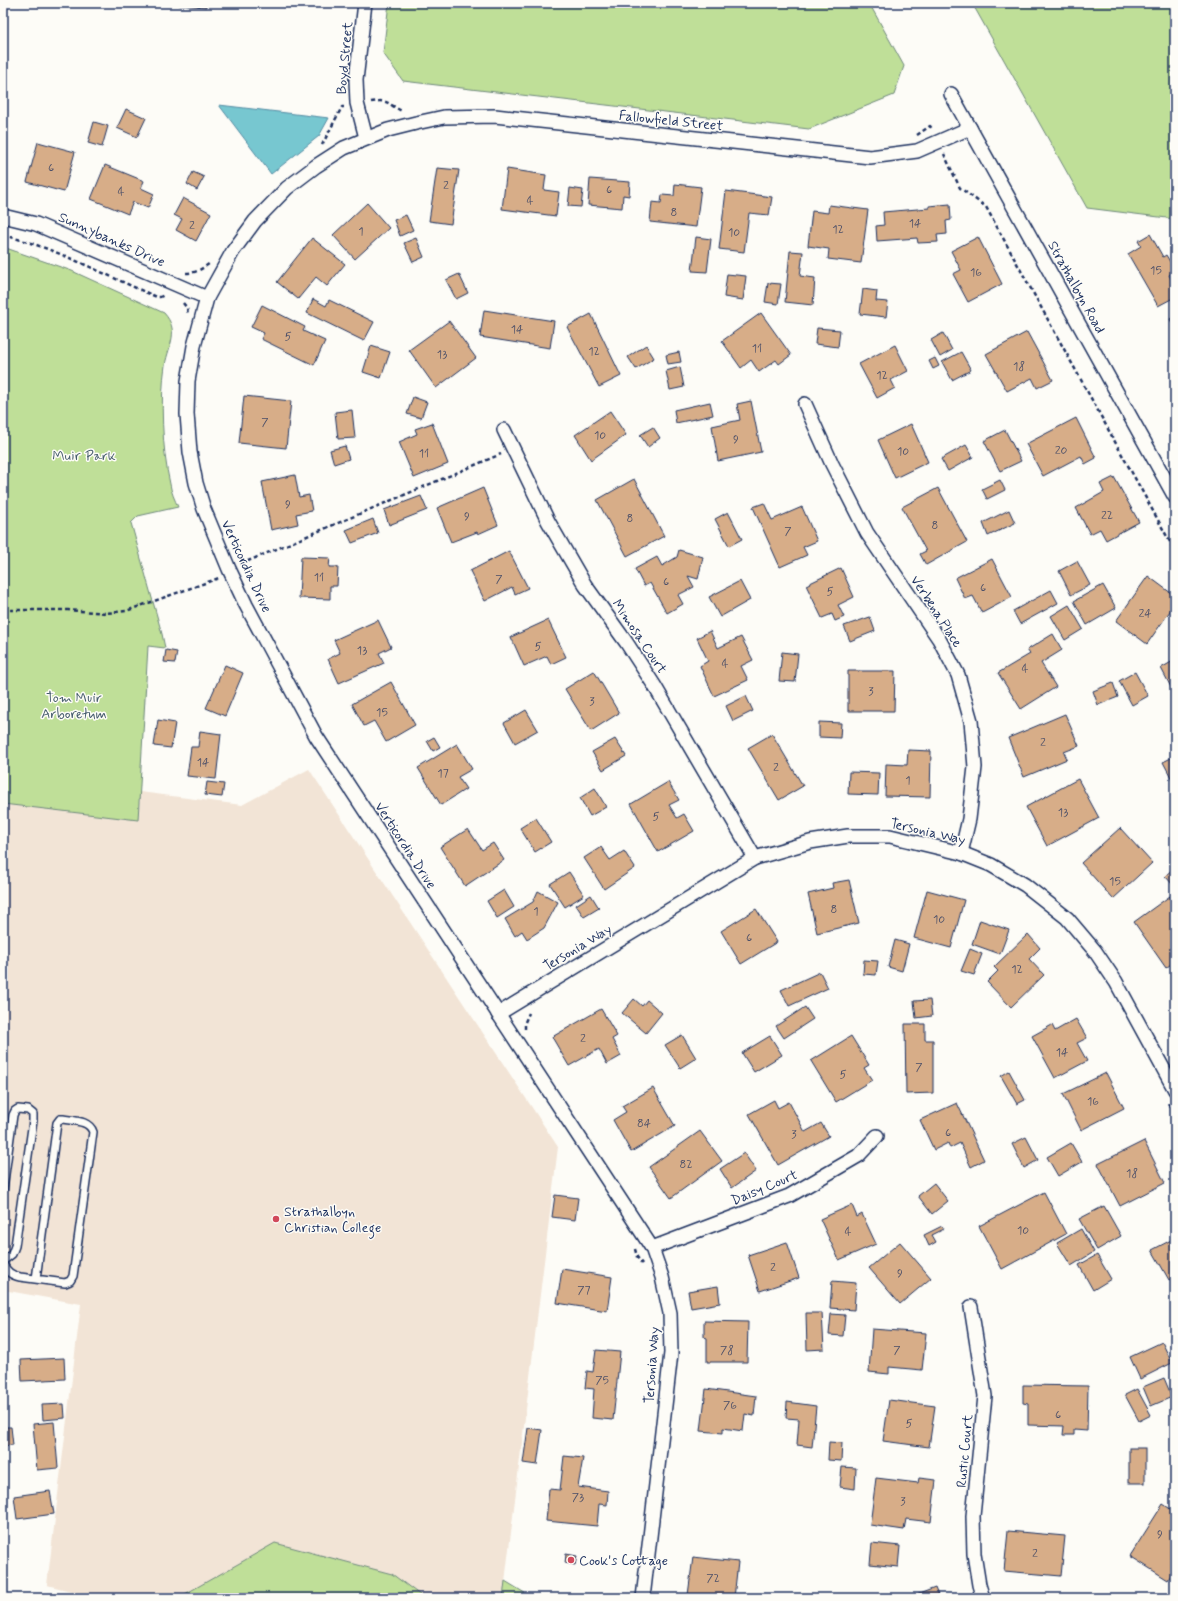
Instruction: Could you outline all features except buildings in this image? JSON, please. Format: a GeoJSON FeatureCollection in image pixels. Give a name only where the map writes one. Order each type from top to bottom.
{"type":"FeatureCollection","features":[{"type":"Feature","properties":{"kind":"street","name":"Boyd Street"},"geometry":{"type":"LineString","coordinates":[[365,3],[356,80],[357,103],[366,138]]}},
{"type":"Feature","properties":{"kind":"street","name":"Strathalbyn Road"},"geometry":{"type":"LineString","coordinates":[[951,94],[1175,497]]}},
{"type":"Feature","properties":{"kind":"street","name":"Fallowfield Street"},"geometry":{"type":"LineString","coordinates":[[366,138],[388,130],[444,117],[495,116],[870,157],[917,151],[970,128]]}},
{"type":"Feature","properties":{"kind":"street","name":"Verticordia Drive"},"geometry":{"type":"LineString","coordinates":[[366,138],[344,148],[316,166],[287,188],[255,221],[233,251],[207,298],[194,346],[188,381],[187,414],[190,452],[196,482],[204,509],[246,605],[316,736],[498,1014]]}},
{"type":"Feature","properties":{"kind":"street","name":"Sunnybanks Drive"},"geometry":{"type":"LineString","coordinates":[[3,216],[36,224],[207,298]]}},
{"type":"Feature","properties":{"kind":"street","name":"Verbena Place"},"geometry":{"type":"LineString","coordinates":[[805,404],[832,464],[867,533],[939,639],[958,675],[971,721],[975,767],[969,819],[961,853]]}},
{"type":"Feature","properties":{"kind":"street","name":"Mimosa Court"},"geometry":{"type":"LineString","coordinates":[[504,430],[548,521],[585,585],[626,642],[654,685],[755,858]]}},
{"type":"Feature","properties":{"kind":"street","name":"Tersonia Way"},"geometry":{"type":"LineString","coordinates":[[642,1598],[671,1353],[670,1313],[662,1277],[652,1248],[498,1014],[755,858],[810,842],[848,836],[890,836],[961,853],[990,865],[1025,885],[1067,918],[1095,951],[1116,982],[1175,1089]]}},
{"type":"Feature","properties":{"kind":"street","name":"Daisy Court"},"geometry":{"type":"LineString","coordinates":[[652,1248],[789,1196],[858,1156],[877,1136]]}},
{"type":"Feature","properties":{"kind":"street","name":"Rustic Court"},"geometry":{"type":"LineString","coordinates":[[971,1307],[985,1396],[974,1516],[974,1554],[979,1585],[983,1598]]}},
{"type":"Feature","properties":{"kind":"lane"},"geometry":{"type":"LineString","coordinates":[[3,1189],[13,1115],[18,1109],[28,1110],[33,1114],[33,1121],[15,1246],[12,1254],[3,1260]]}},
{"type":"Feature","properties":{"kind":"lane"},"geometry":{"type":"LineString","coordinates":[[3,1264],[13,1276],[65,1283],[70,1281],[73,1276],[93,1132],[91,1127],[87,1124],[63,1118],[58,1122],[36,1279]]}},
{"type":"Feature","properties":{"kind":"path"},"geometry":{"type":"LineString","coordinates":[[945,156],[960,188],[986,207],[1175,551]]}},
{"type":"Feature","properties":{"kind":"path"},"geometry":{"type":"LineString","coordinates":[[239,565],[502,453]]}},
{"type":"Feature","properties":{"kind":"path"},"geometry":{"type":"LineString","coordinates":[[3,610],[68,610],[106,613],[126,611],[220,578]]}},
{"type":"Feature","properties":{"kind":"path"},"geometry":{"type":"LineString","coordinates":[[527,1035],[525,1022],[531,1009]]}},
{"type":"Feature","properties":{"kind":"path"},"geometry":{"type":"LineString","coordinates":[[1168,1102],[1175,1115]]}},
{"type":"Feature","properties":{"kind":"path"},"geometry":{"type":"LineString","coordinates":[[634,1245],[637,1257],[646,1268]]}},
{"type":"Feature","properties":{"kind":"shaded area","name":"Strathalbyn Christian College"},"geometry":{"type":"Polygon","coordinates":[[[309,769],[558,1147],[503,1598],[424,1598],[392,1574],[275,1543],[178,1598],[99,1598],[47,1585],[81,1304],[3,1290],[3,804],[138,820],[140,792],[242,805],[309,769]]]}},
{"type":"Feature","properties":{"kind":"green space"},"geometry":{"type":"Polygon","coordinates":[[[389,3],[869,3],[904,66],[894,95],[809,129],[403,81],[383,53],[389,3]]]}},
{"type":"Feature","properties":{"kind":"green space"},"geometry":{"type":"Polygon","coordinates":[[[972,3],[1175,3],[1175,219],[1087,208],[972,3]]]}},
{"type":"Feature","properties":{"kind":"green space","name":"Muir Park"},"geometry":{"type":"Polygon","coordinates":[[[3,247],[72,271],[164,313],[171,326],[172,338],[163,378],[162,409],[167,471],[171,490],[178,507],[138,516],[131,523],[165,648],[148,646],[138,820],[3,804],[3,247]]]}},
{"type":"Feature","properties":{"kind":"green space"},"geometry":{"type":"Polygon","coordinates":[[[275,1543],[392,1574],[424,1598],[178,1598],[275,1543]]]}},
{"type":"Feature","properties":{"kind":"green space"},"geometry":{"type":"Polygon","coordinates":[[[505,1581],[533,1598],[503,1598],[505,1581]]]}},
{"type":"Feature","properties":{"kind":"water"},"geometry":{"type":"Polygon","coordinates":[[[219,105],[329,118],[319,136],[271,174],[219,105]]]}},
{"type":"Feature","properties":{"kind":"place","name":"Strathalbyn Christian College"},"geometry":{"type":"Point","coordinates":[276,1219]}},
{"type":"Feature","properties":{"kind":"place","name":"Cook's Cottage"},"geometry":{"type":"Point","coordinates":[571,1560]}},
{"type":"Feature","properties":{"kind":"park label","name":"Tom Muir Arboretum"},"geometry":{"type":"Point","coordinates":[74,706]}}]}
